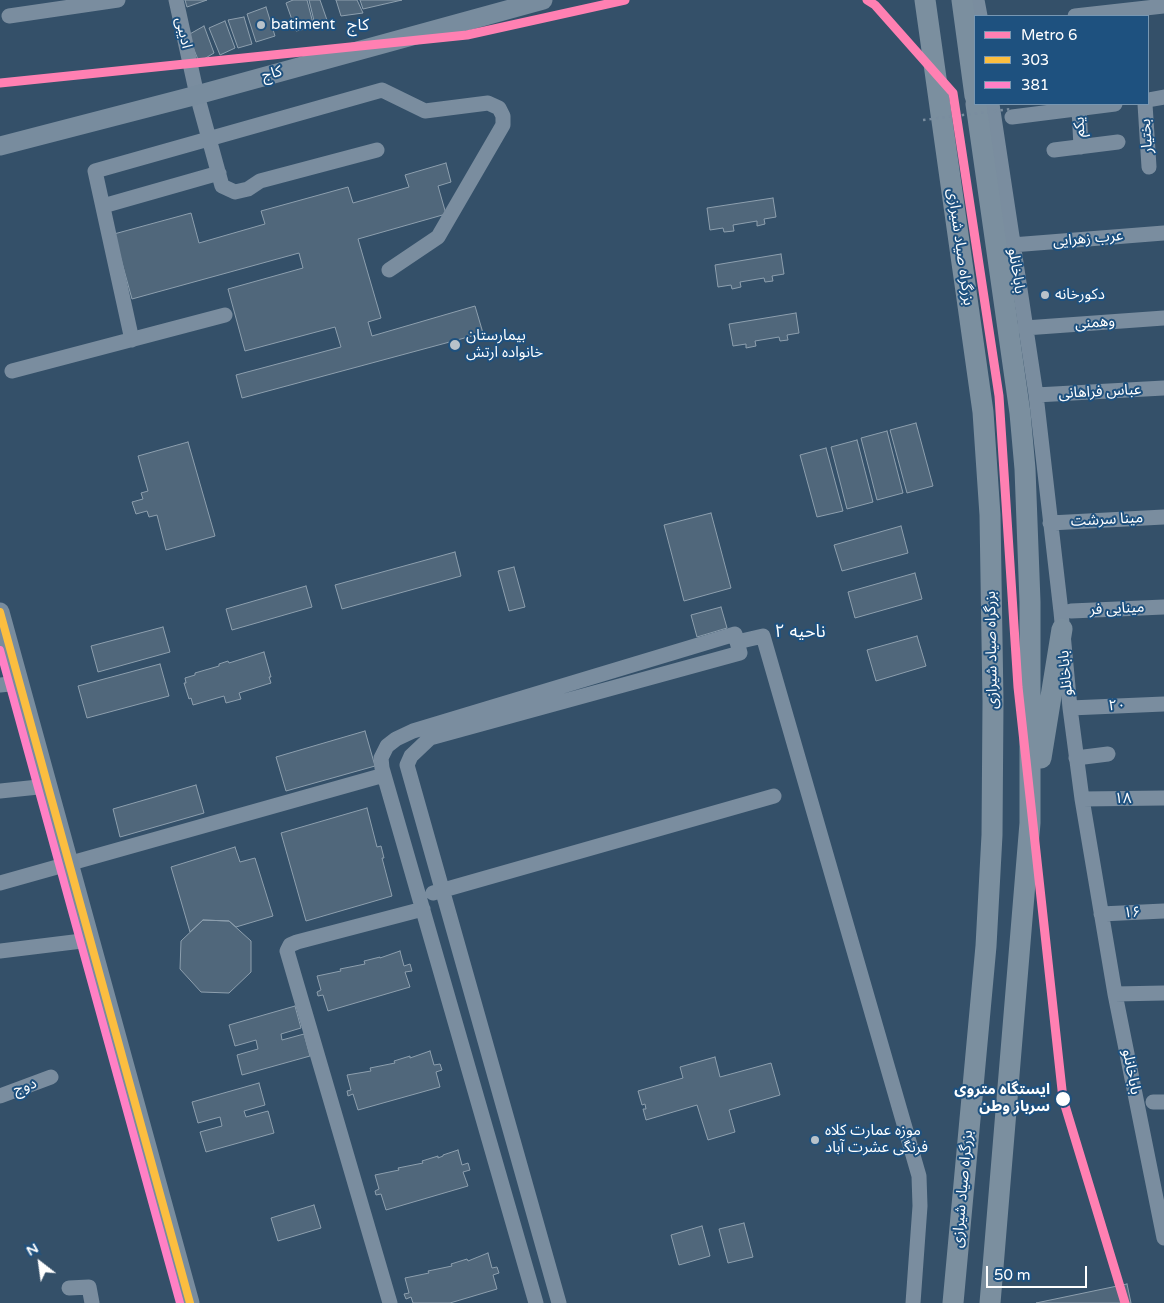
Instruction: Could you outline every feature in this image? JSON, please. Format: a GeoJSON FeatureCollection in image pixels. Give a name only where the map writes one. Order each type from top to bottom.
{"type":"FeatureCollection","features":[{"type":"Feature","properties":{"kind":"highway","name":"بزرگراه صیاد شیرازی"},"geometry":{"type":"LineString","coordinates":[[925,0],[983,412],[990,515],[993,702],[992,835],[986,946],[953,1303]]}},
{"type":"Feature","properties":{"kind":"highway"},"geometry":{"type":"LineString","coordinates":[[962,0],[974,89]]}},
{"type":"Feature","properties":{"kind":"highway"},"geometry":{"type":"LineString","coordinates":[[976,105],[1020,413],[1025,469],[1030,602],[1030,822],[990,1303]]}},
{"type":"Feature","properties":{"kind":"highway"},"geometry":{"type":"LineString","coordinates":[[1030,822],[1067,620]]}},
{"type":"Feature","properties":{"kind":"main road","name":"کاج"},"geometry":{"type":"LineString","coordinates":[[0,146],[197,95],[536,1]]}},
{"type":"Feature","properties":{"kind":"main road"},"geometry":{"type":"LineString","coordinates":[[2,624],[20,683],[190,1303]]}},
{"type":"Feature","properties":{"kind":"street"},"geometry":{"type":"LineString","coordinates":[[9,16],[118,0]]}},
{"type":"Feature","properties":{"kind":"street","name":"ادیبی"},"geometry":{"type":"LineString","coordinates":[[176,0],[197,95],[218,172]]}},
{"type":"Feature","properties":{"kind":"street"},"geometry":{"type":"LineString","coordinates":[[977,0],[980,15]]}},
{"type":"Feature","properties":{"kind":"street"},"geometry":{"type":"LineString","coordinates":[[1097,15],[1140,13],[1164,6]]}},
{"type":"Feature","properties":{"kind":"street"},"geometry":{"type":"LineString","coordinates":[[132,340],[95,171],[209,137],[382,90],[425,110],[488,103],[499,108],[503,116],[503,125],[438,237],[389,270]]}},
{"type":"Feature","properties":{"kind":"street"},"geometry":{"type":"LineString","coordinates":[[1149,100],[1164,97]]}},
{"type":"Feature","properties":{"kind":"street","name":"باباخانلو"},"geometry":{"type":"LineString","coordinates":[[992,105],[1036,395],[1050,523],[1067,620],[1070,708],[1082,799],[1115,994],[1158,1185],[1164,1238]]}},
{"type":"Feature","properties":{"kind":"street"},"geometry":{"type":"LineString","coordinates":[[1012,113],[1106,105]]}},
{"type":"Feature","properties":{"kind":"street","name":"بختیار"},"geometry":{"type":"LineString","coordinates":[[1145,105],[1149,167]]}},
{"type":"Feature","properties":{"kind":"street","name":"یکم"},"geometry":{"type":"LineString","coordinates":[[1079,108],[1080,146]]}},
{"type":"Feature","properties":{"kind":"street"},"geometry":{"type":"LineString","coordinates":[[1054,150],[1118,142]]}},
{"type":"Feature","properties":{"kind":"street"},"geometry":{"type":"LineString","coordinates":[[103,206],[218,172],[222,186],[235,192],[248,189],[260,181],[377,150]]}},
{"type":"Feature","properties":{"kind":"street","name":"عرب زهرایی"},"geometry":{"type":"LineString","coordinates":[[1012,245],[1164,233]]}},
{"type":"Feature","properties":{"kind":"street"},"geometry":{"type":"LineString","coordinates":[[12,370],[225,315]]}},
{"type":"Feature","properties":{"kind":"street","name":"وهمنی"},"geometry":{"type":"LineString","coordinates":[[1026,328],[1164,318]]}},
{"type":"Feature","properties":{"kind":"street","name":"عباس فراهانی"},"geometry":{"type":"LineString","coordinates":[[1036,395],[1164,388]]}},
{"type":"Feature","properties":{"kind":"street","name":"مینا سرشت"},"geometry":{"type":"LineString","coordinates":[[1050,523],[1164,517]]}},
{"type":"Feature","properties":{"kind":"street","name":"مینایی فر"},"geometry":{"type":"LineString","coordinates":[[1067,620],[1164,606]]}},
{"type":"Feature","properties":{"kind":"street"},"geometry":{"type":"LineString","coordinates":[[536,1303],[384,775],[381,758],[386,746],[413,731],[735,634],[740,653],[430,738],[411,756],[407,765],[441,891],[559,1303]]}},
{"type":"Feature","properties":{"kind":"street"},"geometry":{"type":"LineString","coordinates":[[737,642],[763,636],[919,1176],[920,1206],[913,1303]]}},
{"type":"Feature","properties":{"kind":"street"},"geometry":{"type":"LineString","coordinates":[[0,685],[20,683]]}},
{"type":"Feature","properties":{"kind":"street","name":"۲۰"},"geometry":{"type":"LineString","coordinates":[[1070,708],[1164,704]]}},
{"type":"Feature","properties":{"kind":"street"},"geometry":{"type":"LineString","coordinates":[[1076,758],[1108,754]]}},
{"type":"Feature","properties":{"kind":"street"},"geometry":{"type":"LineString","coordinates":[[0,883],[384,775]]}},
{"type":"Feature","properties":{"kind":"street"},"geometry":{"type":"LineString","coordinates":[[0,791],[48,786]]}},
{"type":"Feature","properties":{"kind":"street"},"geometry":{"type":"LineString","coordinates":[[390,1303],[287,951],[290,945],[421,903],[441,891],[774,796]]}},
{"type":"Feature","properties":{"kind":"street","name":"۱۸"},"geometry":{"type":"LineString","coordinates":[[1082,799],[1164,798]]}},
{"type":"Feature","properties":{"kind":"street","name":"۱۶"},"geometry":{"type":"LineString","coordinates":[[1101,914],[1164,911]]}},
{"type":"Feature","properties":{"kind":"street"},"geometry":{"type":"LineString","coordinates":[[0,951],[90,940]]}},
{"type":"Feature","properties":{"kind":"street"},"geometry":{"type":"LineString","coordinates":[[1115,994],[1164,993]]}},
{"type":"Feature","properties":{"kind":"street","name":"دوج"},"geometry":{"type":"LineString","coordinates":[[0,1096],[51,1077]]}},
{"type":"Feature","properties":{"kind":"street"},"geometry":{"type":"LineString","coordinates":[[503,1189],[525,1184]]}},
{"type":"Feature","properties":{"kind":"street"},"geometry":{"type":"LineString","coordinates":[[69,1288],[89,1287],[92,1303]]}},
{"type":"Feature","properties":{"kind":"path"},"geometry":{"type":"LineString","coordinates":[[923,120],[1012,113]]}},
{"type":"Feature","properties":{"kind":"building"},"geometry":{"type":"Polygon","coordinates":[[[185,0],[207,0],[187,7],[185,0]]]}},
{"type":"Feature","properties":{"kind":"building","name":"batiment"},"geometry":{"type":"Polygon","coordinates":[[[293,0],[307,0],[314,27],[296,31],[286,3],[293,0]]]}},
{"type":"Feature","properties":{"kind":"building","name":"batiment"},"geometry":{"type":"Polygon","coordinates":[[[309,0],[320,0],[328,23],[315,25],[309,0]]]}},
{"type":"Feature","properties":{"kind":"building","name":"batiment"},"geometry":{"type":"Polygon","coordinates":[[[336,0],[357,0],[363,13],[341,16],[336,0]]]}},
{"type":"Feature","properties":{"kind":"building","name":"batiment"},"geometry":{"type":"Polygon","coordinates":[[[360,0],[402,0],[363,9],[360,0]]]}},
{"type":"Feature","properties":{"kind":"building","name":"batiment"},"geometry":{"type":"Polygon","coordinates":[[[266,7],[275,36],[256,42],[247,14],[266,7]]]}},
{"type":"Feature","properties":{"kind":"building","name":"batiment"},"geometry":{"type":"Polygon","coordinates":[[[244,17],[252,44],[238,48],[228,20],[244,17]]]}},
{"type":"Feature","properties":{"kind":"building","name":"batiment"},"geometry":{"type":"Polygon","coordinates":[[[225,21],[235,48],[220,55],[209,28],[225,21]]]}},
{"type":"Feature","properties":{"kind":"building"},"geometry":{"type":"Polygon","coordinates":[[[204,26],[214,53],[199,62],[188,35],[204,26]]]}},
{"type":"Feature","properties":{"kind":"building"},"geometry":{"type":"Polygon","coordinates":[[[446,163],[451,182],[438,186],[446,214],[358,239],[381,318],[368,322],[372,336],[475,306],[483,333],[242,398],[236,375],[341,347],[335,327],[245,351],[228,289],[303,268],[299,253],[132,299],[114,234],[191,213],[199,243],[265,224],[261,211],[348,187],[353,203],[409,187],[405,175],[446,163]]]}},
{"type":"Feature","properties":{"kind":"building"},"geometry":{"type":"Polygon","coordinates":[[[773,198],[776,217],[764,219],[765,224],[757,226],[757,221],[733,225],[734,231],[724,232],[723,228],[710,230],[707,208],[773,198]]]}},
{"type":"Feature","properties":{"kind":"building"},"geometry":{"type":"Polygon","coordinates":[[[781,254],[784,274],[772,276],[773,281],[765,282],[764,278],[740,282],[741,287],[732,289],[731,285],[718,287],[715,265],[781,254]]]}},
{"type":"Feature","properties":{"kind":"building"},"geometry":{"type":"Polygon","coordinates":[[[796,313],[799,333],[787,335],[788,340],[780,341],[779,337],[755,341],[756,346],[746,348],[746,344],[733,346],[729,324],[796,313]]]}},
{"type":"Feature","properties":{"kind":"building"},"geometry":{"type":"Polygon","coordinates":[[[916,423],[933,486],[907,493],[890,430],[916,423]]]}},
{"type":"Feature","properties":{"kind":"building"},"geometry":{"type":"Polygon","coordinates":[[[887,431],[903,493],[877,500],[861,438],[887,431]]]}},
{"type":"Feature","properties":{"kind":"building"},"geometry":{"type":"Polygon","coordinates":[[[857,440],[873,502],[847,509],[831,447],[857,440]]]}},
{"type":"Feature","properties":{"kind":"building"},"geometry":{"type":"Polygon","coordinates":[[[188,442],[215,536],[166,550],[157,515],[149,517],[147,511],[136,514],[132,502],[143,499],[141,493],[148,491],[138,456],[188,442]]]}},
{"type":"Feature","properties":{"kind":"building"},"geometry":{"type":"Polygon","coordinates":[[[826,448],[843,511],[817,517],[800,455],[826,448]]]}},
{"type":"Feature","properties":{"kind":"building"},"geometry":{"type":"Polygon","coordinates":[[[711,513],[731,588],[684,601],[664,525],[711,513]]]}},
{"type":"Feature","properties":{"kind":"building"},"geometry":{"type":"Polygon","coordinates":[[[901,526],[908,553],[842,571],[834,545],[901,526]]]}},
{"type":"Feature","properties":{"kind":"building"},"geometry":{"type":"Polygon","coordinates":[[[455,552],[461,576],[342,609],[335,585],[455,552]]]}},
{"type":"Feature","properties":{"kind":"building"},"geometry":{"type":"Polygon","coordinates":[[[514,567],[525,607],[509,611],[498,571],[514,567]]]}},
{"type":"Feature","properties":{"kind":"building"},"geometry":{"type":"Polygon","coordinates":[[[915,573],[922,599],[855,618],[848,592],[915,573]]]}},
{"type":"Feature","properties":{"kind":"building"},"geometry":{"type":"Polygon","coordinates":[[[306,586],[312,607],[232,630],[226,609],[306,586]]]}},
{"type":"Feature","properties":{"kind":"building"},"geometry":{"type":"Polygon","coordinates":[[[721,607],[727,628],[697,637],[691,615],[721,607]]]}},
{"type":"Feature","properties":{"kind":"building"},"geometry":{"type":"Polygon","coordinates":[[[163,627],[170,652],[98,672],[91,646],[163,627]]]}},
{"type":"Feature","properties":{"kind":"building"},"geometry":{"type":"Polygon","coordinates":[[[917,636],[926,666],[876,681],[867,650],[917,636]]]}},
{"type":"Feature","properties":{"kind":"building"},"geometry":{"type":"Polygon","coordinates":[[[264,652],[271,683],[239,693],[241,699],[226,703],[224,696],[193,705],[184,683],[186,683],[185,678],[228,661],[229,663],[264,652]]]}},
{"type":"Feature","properties":{"kind":"building"},"geometry":{"type":"Polygon","coordinates":[[[160,664],[169,696],[87,718],[78,686],[160,664]]]}},
{"type":"Feature","properties":{"kind":"building"},"geometry":{"type":"Polygon","coordinates":[[[365,731],[375,766],[286,791],[276,757],[365,731]]]}},
{"type":"Feature","properties":{"kind":"building"},"geometry":{"type":"Polygon","coordinates":[[[196,785],[204,813],[120,837],[113,809],[196,785]]]}},
{"type":"Feature","properties":{"kind":"building"},"geometry":{"type":"Polygon","coordinates":[[[367,808],[377,847],[381,846],[384,858],[382,858],[392,896],[306,921],[281,833],[367,808]]]}},
{"type":"Feature","properties":{"kind":"building"},"geometry":{"type":"Polygon","coordinates":[[[235,847],[240,862],[255,858],[273,916],[236,927],[229,921],[203,920],[190,932],[171,867],[235,847]]]}},
{"type":"Feature","properties":{"kind":"building"},"geometry":{"type":"Polygon","coordinates":[[[203,920],[229,921],[251,941],[251,972],[229,993],[201,992],[180,969],[181,941],[203,920]]]}},
{"type":"Feature","properties":{"kind":"building"},"geometry":{"type":"Polygon","coordinates":[[[400,951],[404,966],[410,964],[412,971],[405,972],[410,987],[328,1011],[323,995],[318,996],[317,992],[321,990],[317,976],[365,964],[364,961],[400,951]]]}},
{"type":"Feature","properties":{"kind":"building"},"geometry":{"type":"Polygon","coordinates":[[[295,1006],[301,1028],[281,1034],[282,1040],[304,1034],[310,1056],[242,1075],[237,1055],[258,1049],[256,1040],[235,1046],[229,1025],[295,1006]]]}},
{"type":"Feature","properties":{"kind":"building"},"geometry":{"type":"Polygon","coordinates":[[[430,1051],[434,1065],[440,1064],[442,1070],[436,1072],[440,1087],[358,1110],[353,1094],[348,1096],[347,1091],[351,1090],[347,1075],[371,1071],[370,1068],[395,1063],[394,1061],[430,1051]]]}},
{"type":"Feature","properties":{"kind":"building"},"geometry":{"type":"Polygon","coordinates":[[[715,1057],[720,1077],[771,1063],[780,1095],[729,1110],[735,1132],[708,1140],[697,1105],[646,1120],[643,1109],[646,1109],[645,1104],[642,1105],[638,1091],[683,1078],[680,1067],[715,1057]]]}},
{"type":"Feature","properties":{"kind":"building"},"geometry":{"type":"Polygon","coordinates":[[[259,1083],[265,1105],[244,1111],[246,1117],[268,1111],[274,1133],[206,1152],[200,1132],[222,1126],[220,1117],[198,1123],[192,1102],[259,1083]]]}},
{"type":"Feature","properties":{"kind":"building"},"geometry":{"type":"Polygon","coordinates":[[[458,1150],[462,1165],[468,1163],[470,1170],[463,1172],[468,1186],[386,1210],[381,1194],[376,1195],[375,1191],[379,1189],[375,1175],[423,1163],[422,1161],[438,1156],[438,1158],[458,1150]]]}},
{"type":"Feature","properties":{"kind":"building"},"geometry":{"type":"Polygon","coordinates":[[[314,1205],[321,1228],[278,1241],[271,1218],[314,1205]]]}},
{"type":"Feature","properties":{"kind":"building"},"geometry":{"type":"Polygon","coordinates":[[[744,1223],[753,1257],[728,1263],[719,1229],[744,1223]]]}},
{"type":"Feature","properties":{"kind":"building"},"geometry":{"type":"Polygon","coordinates":[[[702,1226],[710,1256],[679,1265],[671,1235],[702,1226]]]}},
{"type":"Feature","properties":{"kind":"building"},"geometry":{"type":"Polygon","coordinates":[[[488,1253],[492,1268],[497,1267],[499,1273],[493,1275],[497,1289],[450,1303],[413,1303],[411,1297],[406,1299],[404,1294],[409,1293],[405,1278],[429,1273],[428,1271],[452,1266],[451,1264],[467,1259],[468,1261],[488,1253]]]}},
{"type":"Feature","properties":{"kind":"building"},"geometry":{"type":"Polygon","coordinates":[[[1127,1284],[1131,1303],[1036,1303],[1127,1284]]]}},
{"type":"Feature","properties":{"kind":"metro line","name":"6"},"geometry":{"type":"LineString","coordinates":[[0,83],[467,35],[625,0]]}},
{"type":"Feature","properties":{"kind":"metro line","name":"6"},"geometry":{"type":"LineString","coordinates":[[867,0],[875,5],[953,93],[999,396],[1018,687],[1063,1099],[1125,1303]]}},
{"type":"Feature","properties":{"kind":"transit line","name":"303"},"geometry":{"type":"LineString","coordinates":[[0,612],[190,1303]]}},
{"type":"Feature","properties":{"kind":"transit line","name":"381"},"geometry":{"type":"LineString","coordinates":[[0,650],[180,1303]]}},
{"type":"Feature","properties":{"kind":"place","name":"batiment"},"geometry":{"type":"Point","coordinates":[261,25]}},
{"type":"Feature","properties":{"kind":"place","name":"دکورخانه"},"geometry":{"type":"Point","coordinates":[1045,295]}},
{"type":"Feature","properties":{"kind":"place","name":"بیمارستان خانواده ارتش"},"geometry":{"type":"Point","coordinates":[455,345]}},
{"type":"Feature","properties":{"kind":"place","name":"ایستگاه متروی سرباز وطن"},"geometry":{"type":"Point","coordinates":[1063,1099]}},
{"type":"Feature","properties":{"kind":"place","name":"موزه عمارت کلاه فرنگی عشرت آباد"},"geometry":{"type":"Point","coordinates":[815,1140]}},
{"type":"Feature","properties":{"kind":"district","name":"کاج"},"geometry":{"type":"Point","coordinates":[358,26]}},
{"type":"Feature","properties":{"kind":"district","name":"ناحیه ۲"},"geometry":{"type":"Point","coordinates":[800,632]}}]}
